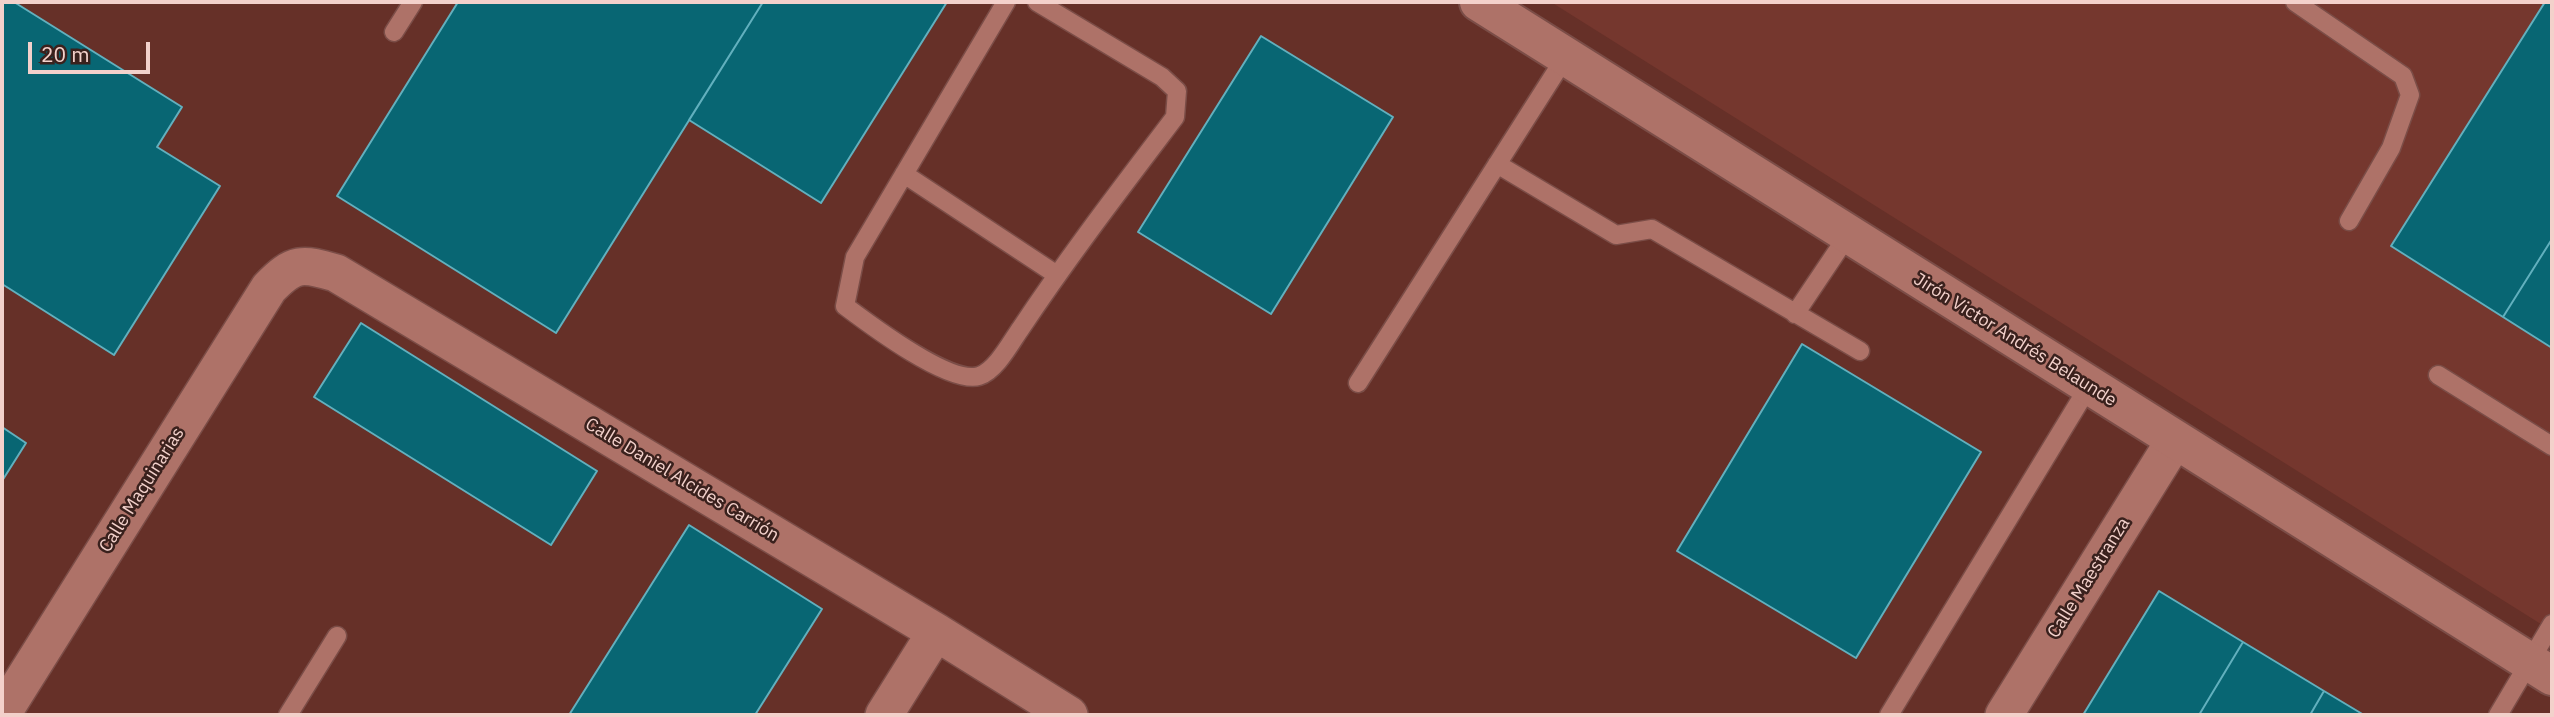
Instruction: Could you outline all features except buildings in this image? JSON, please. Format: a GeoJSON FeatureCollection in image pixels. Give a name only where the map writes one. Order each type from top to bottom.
{"type":"FeatureCollection","features":[{"type":"Feature","properties":{"kind":"street","name":"Jirón Victor Andrés Belaunde"},"geometry":{"type":"LineString","coordinates":[[1479,2],[2541,669]]}},
{"type":"Feature","properties":{"kind":"street","name":"Calle Daniel Alcides Carrión"},"geometry":{"type":"LineString","coordinates":[[287,269],[311,266],[336,273],[936,632],[1069,715]]}},
{"type":"Feature","properties":{"kind":"street","name":"Calle Maquinarias"},"geometry":{"type":"LineString","coordinates":[[2,714],[252,313],[269,288],[287,269]]}},
{"type":"Feature","properties":{"kind":"street","name":"Calle Maestranza"},"geometry":{"type":"LineString","coordinates":[[2004,715],[2175,440]]}},
{"type":"Feature","properties":{"kind":"street"},"geometry":{"type":"LineString","coordinates":[[884,715],[936,632]]}},
{"type":"Feature","properties":{"kind":"lane"},"geometry":{"type":"LineString","coordinates":[[394,32],[413,2]]}},
{"type":"Feature","properties":{"kind":"lane"},"geometry":{"type":"LineString","coordinates":[[1006,2],[855,257],[845,306],[878,332],[955,376],[979,376],[998,362],[1057,275],[1175,117],[1177,91],[1162,76],[1037,2]]}},
{"type":"Feature","properties":{"kind":"lane"},"geometry":{"type":"LineString","coordinates":[[2295,2],[2403,76],[2410,95],[2391,148],[2348,221]]}},
{"type":"Feature","properties":{"kind":"lane"},"geometry":{"type":"LineString","coordinates":[[1359,383],[1566,57]]}},
{"type":"Feature","properties":{"kind":"lane"},"geometry":{"type":"LineString","coordinates":[[1497,164],[1616,235],[1651,229],[1860,351]]}},
{"type":"Feature","properties":{"kind":"lane"},"geometry":{"type":"LineString","coordinates":[[904,174],[1057,275]]}},
{"type":"Feature","properties":{"kind":"lane"},"geometry":{"type":"LineString","coordinates":[[1796,314],[1848,234]]}},
{"type":"Feature","properties":{"kind":"lane"},"geometry":{"type":"LineString","coordinates":[[2438,375],[2552,446]]}},
{"type":"Feature","properties":{"kind":"lane"},"geometry":{"type":"LineString","coordinates":[[1889,715],[2089,386]]}},
{"type":"Feature","properties":{"kind":"lane"},"geometry":{"type":"LineString","coordinates":[[2498,715],[2541,669],[2552,624]]}},
{"type":"Feature","properties":{"kind":"lane"},"geometry":{"type":"LineString","coordinates":[[288,715],[337,635]]}},
{"type":"Feature","properties":{"kind":"shaded area"},"geometry":{"type":"Polygon","coordinates":[[[1551,2],[2552,2],[2552,631],[1551,2]]]}}]}
